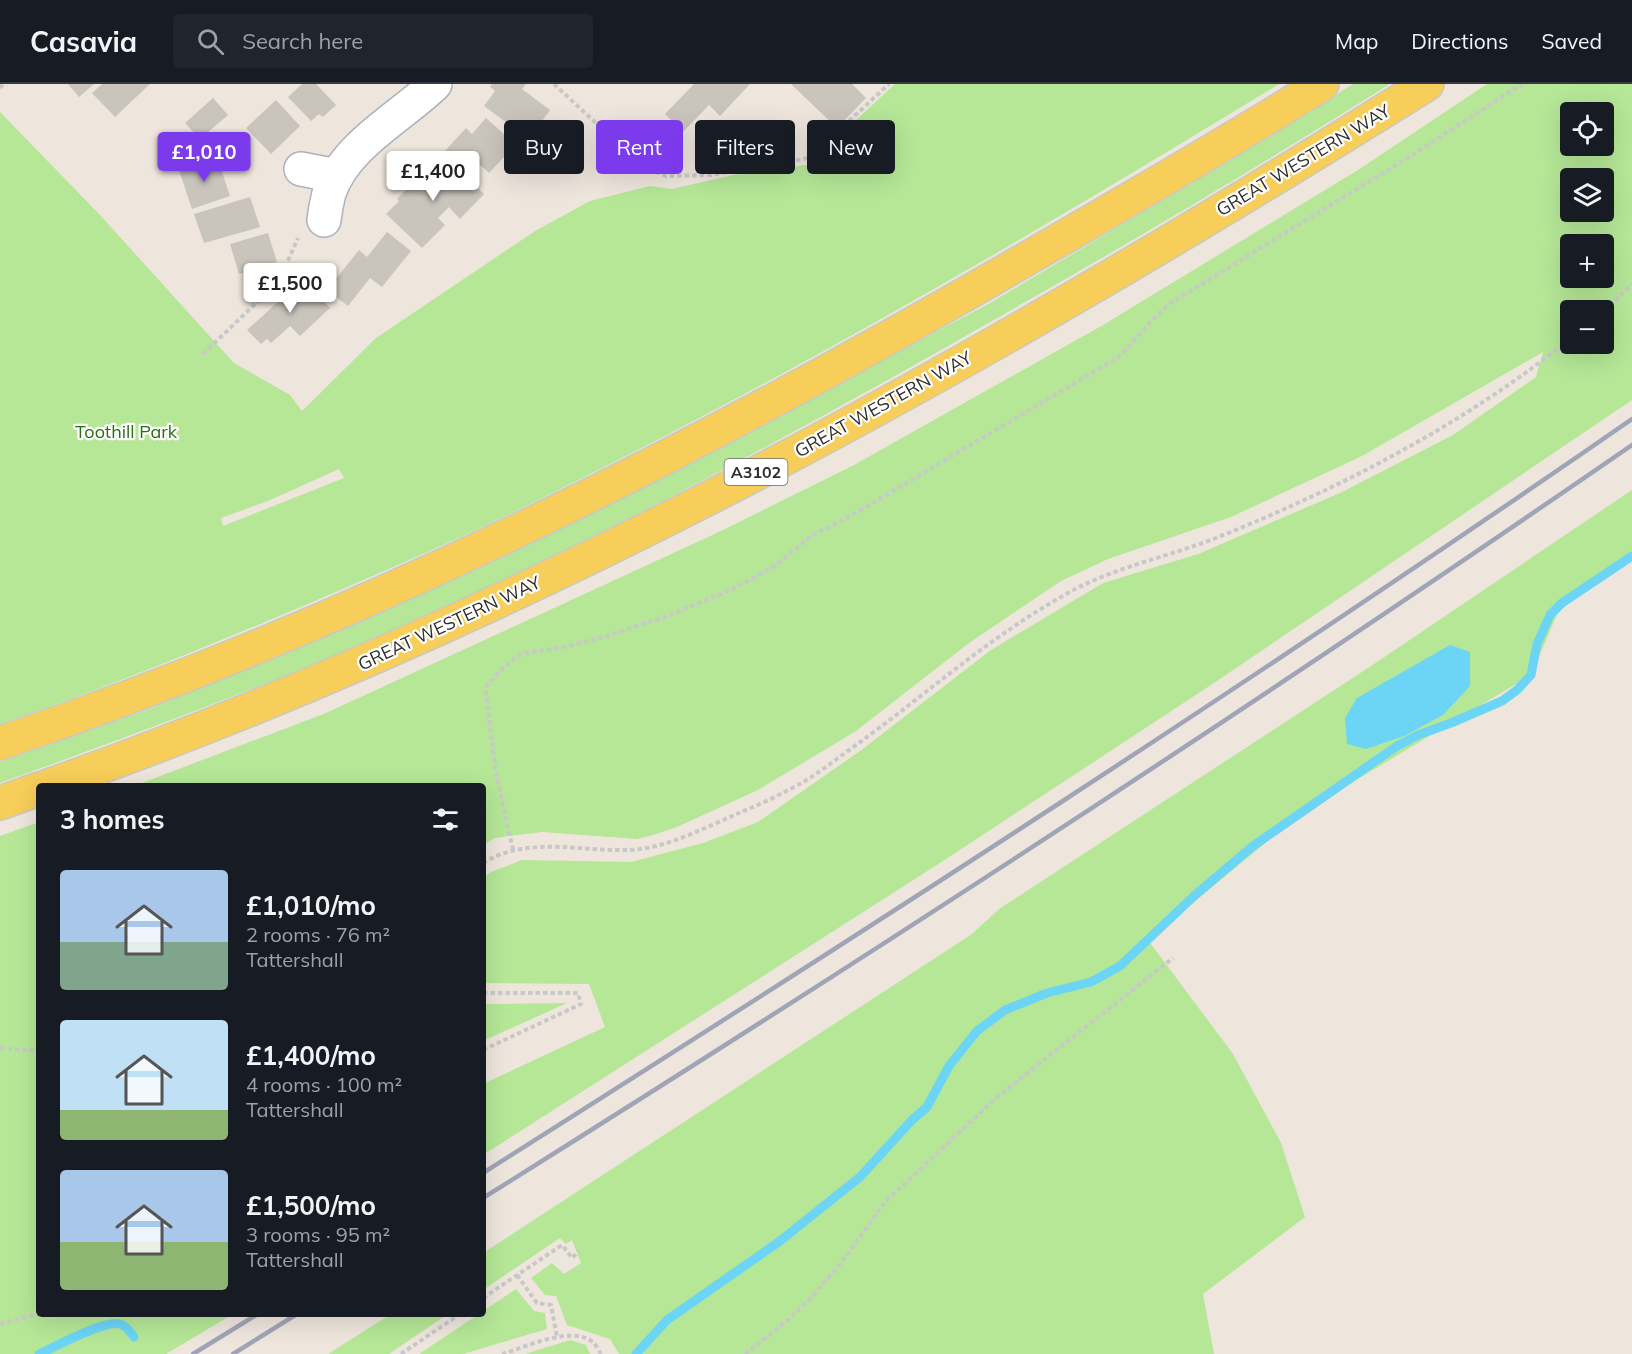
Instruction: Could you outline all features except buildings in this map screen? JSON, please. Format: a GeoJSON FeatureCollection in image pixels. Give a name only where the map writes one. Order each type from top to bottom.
{"type":"FeatureCollection","features":[{"type":"Feature","properties":{"kind":"main road"},"geometry":{"type":"LineString","coordinates":[[0,743],[142,692],[358,604],[600,491],[765,405],[961,297],[1322,84]]}},
{"type":"Feature","properties":{"kind":"main road","name":"GREAT WESTERN WAY"},"geometry":{"type":"LineString","coordinates":[[56,783],[188,735],[346,670],[648,529],[841,428],[983,349],[1178,236],[1427,84]]}},
{"type":"Feature","properties":{"kind":"main road"},"geometry":{"type":"LineString","coordinates":[[0,803],[36,790]]}},
{"type":"Feature","properties":{"kind":"street"},"geometry":{"type":"LineString","coordinates":[[324,220],[329,192],[337,176],[350,159],[383,125],[435,84]]}},
{"type":"Feature","properties":{"kind":"street"},"geometry":{"type":"LineString","coordinates":[[301,169],[337,176]]}},
{"type":"Feature","properties":{"kind":"path"},"geometry":{"type":"LineString","coordinates":[[554,84],[642,166],[666,176],[685,177],[711,175],[812,156],[889,84]]}},
{"type":"Feature","properties":{"kind":"path"},"geometry":{"type":"LineString","coordinates":[[513,850],[496,774],[486,694],[491,680],[516,657],[600,638],[670,615],[754,579],[824,529],[854,514],[1117,358],[1159,312],[1171,303],[1409,157],[1522,84]]}},
{"type":"Feature","properties":{"kind":"path"},"geometry":{"type":"LineString","coordinates":[[203,354],[279,281],[304,221],[324,220]]}},
{"type":"Feature","properties":{"kind":"path"},"geometry":{"type":"LineString","coordinates":[[1614,301],[1632,284]]}},
{"type":"Feature","properties":{"kind":"path"},"geometry":{"type":"LineString","coordinates":[[486,862],[513,850],[536,846],[644,849],[665,843],[780,794],[807,780],[1016,624],[1063,595],[1100,577],[1214,539],[1349,478],[1416,444],[1473,410],[1525,375],[1560,347]]}},
{"type":"Feature","properties":{"kind":"path"},"geometry":{"type":"LineString","coordinates":[[745,1354],[781,1326],[811,1298],[840,1264],[885,1202],[996,1098],[1173,958]]}},
{"type":"Feature","properties":{"kind":"path"},"geometry":{"type":"LineString","coordinates":[[486,993],[578,993],[581,1004],[486,1049]]}},
{"type":"Feature","properties":{"kind":"path"},"geometry":{"type":"LineString","coordinates":[[0,1048],[36,1051]]}},
{"type":"Feature","properties":{"kind":"path"},"geometry":{"type":"LineString","coordinates":[[486,1296],[562,1245],[572,1258],[579,1251]]}},
{"type":"Feature","properties":{"kind":"path"},"geometry":{"type":"LineString","coordinates":[[518,1275],[537,1303],[551,1305],[557,1337]]}},
{"type":"Feature","properties":{"kind":"path"},"geometry":{"type":"LineString","coordinates":[[0,1324],[36,1315]]}},
{"type":"Feature","properties":{"kind":"path"},"geometry":{"type":"LineString","coordinates":[[401,1354],[456,1317]]}},
{"type":"Feature","properties":{"kind":"path"},"geometry":{"type":"LineString","coordinates":[[501,1354],[557,1337],[574,1335],[594,1342],[601,1354]]}},
{"type":"Feature","properties":{"kind":"green space","name":"Toothill Park"},"geometry":{"type":"Polygon","coordinates":[[[895,84],[1279,84],[1091,198],[901,308],[610,464],[512,513],[282,615],[142,672],[0,724],[0,112],[100,215],[234,363],[290,395],[302,411],[376,338],[535,231],[590,201],[650,186],[672,189],[740,174],[795,174],[795,166],[807,165],[807,174],[895,174],[895,120],[856,120],[895,84]],[[339,469],[268,501],[221,518],[223,526],[344,478],[339,469]]]}},
{"type":"Feature","properties":{"kind":"green space"},"geometry":{"type":"Polygon","coordinates":[[[1353,84],[1390,84],[1061,282],[696,484],[501,582],[378,637],[190,713],[0,783],[0,762],[147,710],[306,645],[482,567],[616,502],[990,303],[1249,149],[1353,84]]]}},
{"type":"Feature","properties":{"kind":"green space"},"geometry":{"type":"Polygon","coordinates":[[[1487,84],[1632,84],[1632,400],[1214,683],[943,861],[486,1153],[486,1083],[605,1027],[589,984],[486,983],[486,876],[522,860],[631,862],[703,843],[758,822],[860,751],[991,650],[1103,583],[1198,554],[1340,493],[1453,435],[1536,377],[1543,352],[1362,456],[1231,517],[1108,559],[1061,581],[969,643],[856,731],[758,790],[677,827],[653,835],[637,839],[542,832],[495,838],[486,843],[486,783],[142,783],[326,713],[721,531],[854,465],[1103,325],[1358,170],[1487,84]]]}},
{"type":"Feature","properties":{"kind":"green space"},"geometry":{"type":"Polygon","coordinates":[[[1632,490],[1632,555],[1562,603],[1531,675],[1303,812],[1148,940],[1233,1054],[1281,1143],[1305,1217],[1203,1294],[1214,1354],[619,1354],[610,1339],[567,1325],[556,1296],[545,1295],[531,1278],[552,1263],[564,1274],[581,1263],[572,1240],[566,1244],[560,1238],[486,1288],[486,1251],[972,934],[999,909],[1374,664],[1632,490]]]}},
{"type":"Feature","properties":{"kind":"green space"},"geometry":{"type":"Polygon","coordinates":[[[36,823],[36,1317],[228,1317],[166,1354],[0,1354],[0,836],[36,823]]]}},
{"type":"Feature","properties":{"kind":"green space"},"geometry":{"type":"Polygon","coordinates":[[[567,1003],[486,1040],[486,1004],[567,1003]]]}},
{"type":"Feature","properties":{"kind":"green space"},"geometry":{"type":"Polygon","coordinates":[[[516,1289],[534,1311],[545,1313],[547,1329],[463,1354],[419,1354],[474,1317],[486,1317],[486,1309],[516,1289]]]}},
{"type":"Feature","properties":{"kind":"green space"},"geometry":{"type":"Polygon","coordinates":[[[386,1317],[444,1317],[389,1354],[328,1354],[386,1317]]]}},
{"type":"Feature","properties":{"kind":"green space"},"geometry":{"type":"Polygon","coordinates":[[[570,1340],[586,1345],[590,1354],[525,1354],[570,1340]]]}},
{"type":"Feature","properties":{"kind":"water"},"geometry":{"type":"Polygon","coordinates":[[[1450,645],[1470,652],[1470,686],[1443,715],[1404,736],[1366,749],[1347,744],[1345,718],[1357,698],[1450,645]]]}},
{"type":"Feature","properties":{"kind":"waterway"},"geometry":{"type":"LineString","coordinates":[[636,1354],[667,1320],[780,1241],[860,1177],[912,1120],[927,1107],[949,1066],[977,1031],[1005,1010],[1047,993],[1091,982],[1120,966],[1194,896],[1253,846],[1397,746],[1418,735],[1502,701],[1517,690],[1531,675],[1537,644],[1550,615],[1562,603],[1632,556]]}},
{"type":"Feature","properties":{"kind":"waterway"},"geometry":{"type":"LineString","coordinates":[[39,1354],[92,1329],[113,1324],[125,1326],[134,1337]]}},
{"type":"Feature","properties":{"kind":"railway"},"geometry":{"type":"LineString","coordinates":[[486,1171],[773,989],[1205,708],[1632,419]]}},
{"type":"Feature","properties":{"kind":"railway"},"geometry":{"type":"LineString","coordinates":[[486,1196],[1062,828],[1348,638],[1632,445]]}},
{"type":"Feature","properties":{"kind":"railway"},"geometry":{"type":"LineString","coordinates":[[193,1354],[253,1317]]}},
{"type":"Feature","properties":{"kind":"railway"},"geometry":{"type":"LineString","coordinates":[[233,1354],[292,1317]]}}]}
